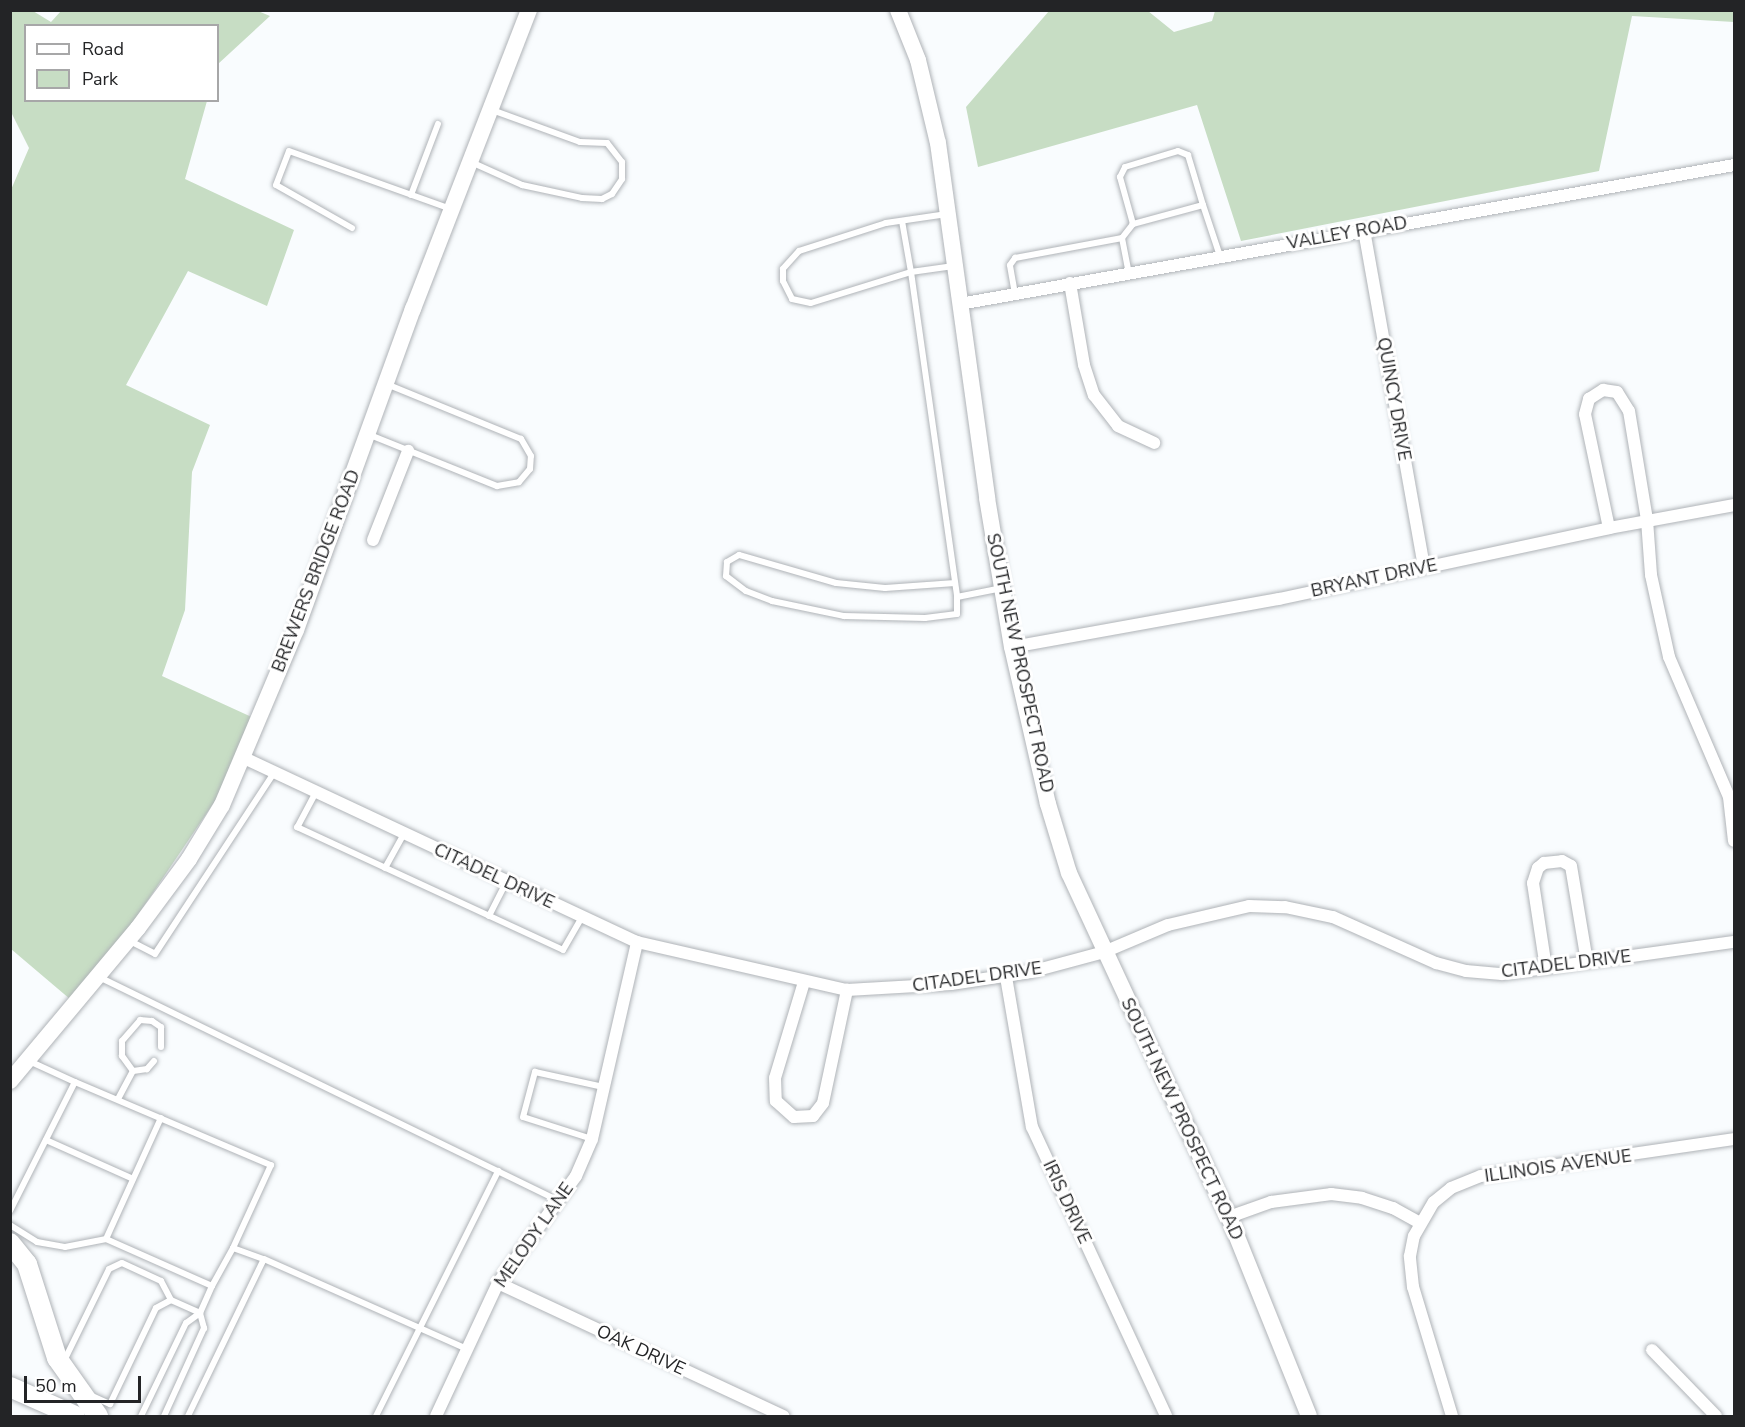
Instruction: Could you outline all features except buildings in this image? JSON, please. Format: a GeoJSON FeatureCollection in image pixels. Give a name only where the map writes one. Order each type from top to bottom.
{"type":"FeatureCollection","features":[{"type":"Feature","properties":{"kind":"main road","name":"BREWERS BRIDGE ROAD"},"geometry":{"type":"LineString","coordinates":[[10,1081],[128,940],[195,850],[222,805],[296,630],[367,434],[529,10]]}},
{"type":"Feature","properties":{"kind":"main road","name":"SOUTH NEW PROSPECT ROAD"},"geometry":{"type":"LineString","coordinates":[[898,10],[927,95],[948,214],[1012,647],[1052,816],[1069,873],[1229,1217],[1309,1416]]}},
{"type":"Feature","properties":{"kind":"main road"},"geometry":{"type":"LineString","coordinates":[[10,1244],[27,1264],[57,1358],[71,1384],[98,1416]]}},
{"type":"Feature","properties":{"kind":"main road"},"geometry":{"type":"LineString","coordinates":[[10,1387],[75,1416]]}},
{"type":"Feature","properties":{"kind":"street","name":"VALLEY ROAD"},"geometry":{"type":"LineString","coordinates":[[960,304],[1734,165]]}},
{"type":"Feature","properties":{"kind":"street","name":"QUINCY DRIVE"},"geometry":{"type":"LineString","coordinates":[[1364,230],[1424,567]]}},
{"type":"Feature","properties":{"kind":"street"},"geometry":{"type":"LineString","coordinates":[[1070,283],[1084,365],[1094,395],[1118,426],[1154,443]]}},
{"type":"Feature","properties":{"kind":"street"},"geometry":{"type":"LineString","coordinates":[[1609,528],[1585,414],[1589,399],[1603,390],[1617,392],[1626,403],[1647,520],[1651,575],[1670,657],[1729,797],[1734,840]]}},
{"type":"Feature","properties":{"kind":"street"},"geometry":{"type":"LineString","coordinates":[[373,540],[408,451]]}},
{"type":"Feature","properties":{"kind":"street","name":"BRYANT DRIVE"},"geometry":{"type":"LineString","coordinates":[[1012,647],[1279,599],[1647,520],[1734,505]]}},
{"type":"Feature","properties":{"kind":"street","name":"CITADEL DRIVE"},"geometry":{"type":"LineString","coordinates":[[242,757],[637,942],[847,990],[1006,977],[1104,952],[1168,925],[1211,912],[1249,906],[1285,907],[1333,917],[1436,963],[1466,971],[1502,974],[1734,942]]}},
{"type":"Feature","properties":{"kind":"street"},"geometry":{"type":"LineString","coordinates":[[1546,968],[1533,883],[1538,868],[1544,863],[1562,861],[1571,866],[1587,962]]}},
{"type":"Feature","properties":{"kind":"street","name":"MELODY LANE"},"geometry":{"type":"LineString","coordinates":[[436,1416],[498,1283],[560,1202],[592,1139],[637,942]]}},
{"type":"Feature","properties":{"kind":"street","name":"IRIS DRIVE"},"geometry":{"type":"LineString","coordinates":[[1006,977],[1032,1127],[1166,1416]]}},
{"type":"Feature","properties":{"kind":"street"},"geometry":{"type":"LineString","coordinates":[[804,982],[775,1078],[776,1101],[794,1117],[813,1116],[823,1103],[847,990]]}},
{"type":"Feature","properties":{"kind":"street","name":"ILLINOIS AVENUE"},"geometry":{"type":"LineString","coordinates":[[1452,1416],[1413,1287],[1410,1256],[1420,1223],[1434,1202],[1451,1188],[1481,1176],[1734,1139]]}},
{"type":"Feature","properties":{"kind":"street"},"geometry":{"type":"LineString","coordinates":[[1229,1217],[1271,1202],[1331,1194],[1362,1198],[1394,1208],[1420,1223]]}},
{"type":"Feature","properties":{"kind":"street","name":"OAK DRIVE"},"geometry":{"type":"LineString","coordinates":[[498,1283],[783,1416]]}},
{"type":"Feature","properties":{"kind":"street"},"geometry":{"type":"LineString","coordinates":[[1652,1350],[1716,1416]]}},
{"type":"Feature","properties":{"kind":"lane"},"geometry":{"type":"LineString","coordinates":[[471,162],[522,184],[582,198],[602,198],[612,194],[622,179],[622,162],[607,143],[580,142],[490,110]]}},
{"type":"Feature","properties":{"kind":"lane"},"geometry":{"type":"LineString","coordinates":[[411,195],[438,124]]}},
{"type":"Feature","properties":{"kind":"lane"},"geometry":{"type":"LineString","coordinates":[[1133,224],[1120,177],[1125,167],[1178,151],[1188,155],[1220,256]]}},
{"type":"Feature","properties":{"kind":"lane"},"geometry":{"type":"LineString","coordinates":[[352,228],[276,185],[289,152],[452,210]]}},
{"type":"Feature","properties":{"kind":"lane"},"geometry":{"type":"LineString","coordinates":[[1015,294],[1010,265],[1015,258],[1122,238],[1133,224],[1203,205]]}},
{"type":"Feature","properties":{"kind":"lane"},"geometry":{"type":"LineString","coordinates":[[948,214],[848,233],[799,250],[783,269],[783,281],[792,299],[811,303],[911,272],[956,266]]}},
{"type":"Feature","properties":{"kind":"lane"},"geometry":{"type":"LineString","coordinates":[[902,221],[911,272],[957,597],[957,614],[925,618],[844,616],[772,601],[746,591],[726,576],[727,562],[739,555],[836,584],[885,588],[955,583]]}},
{"type":"Feature","properties":{"kind":"lane"},"geometry":{"type":"LineString","coordinates":[[1122,238],[1129,273]]}},
{"type":"Feature","properties":{"kind":"lane"},"geometry":{"type":"LineString","coordinates":[[367,434],[497,486],[519,482],[530,470],[531,456],[521,439],[386,384]]}},
{"type":"Feature","properties":{"kind":"lane"},"geometry":{"type":"LineString","coordinates":[[957,597],[1002,588]]}},
{"type":"Feature","properties":{"kind":"lane"},"geometry":{"type":"LineString","coordinates":[[128,940],[155,954],[274,772]]}},
{"type":"Feature","properties":{"kind":"lane"},"geometry":{"type":"LineString","coordinates":[[316,792],[297,827],[563,950],[582,917]]}},
{"type":"Feature","properties":{"kind":"lane"},"geometry":{"type":"LineString","coordinates":[[385,868],[404,834]]}},
{"type":"Feature","properties":{"kind":"lane"},"geometry":{"type":"LineString","coordinates":[[489,916],[506,882]]}},
{"type":"Feature","properties":{"kind":"lane"},"geometry":{"type":"LineString","coordinates":[[98,976],[560,1202]]}},
{"type":"Feature","properties":{"kind":"lane"},"geometry":{"type":"LineString","coordinates":[[133,1071],[122,1056],[122,1041],[129,1028],[140,1020],[152,1021],[161,1027],[161,1047]]}},
{"type":"Feature","properties":{"kind":"lane"},"geometry":{"type":"LineString","coordinates":[[133,1071],[147,1069],[154,1061]]}},
{"type":"Feature","properties":{"kind":"lane"},"geometry":{"type":"LineString","coordinates":[[23,1063],[118,1099],[271,1165],[200,1313],[186,1323],[141,1416]]}},
{"type":"Feature","properties":{"kind":"lane"},"geometry":{"type":"LineString","coordinates":[[118,1099],[133,1071]]}},
{"type":"Feature","properties":{"kind":"lane"},"geometry":{"type":"LineString","coordinates":[[592,1139],[524,1117],[535,1072],[603,1087]]}},
{"type":"Feature","properties":{"kind":"lane"},"geometry":{"type":"LineString","coordinates":[[10,1211],[75,1082]]}},
{"type":"Feature","properties":{"kind":"lane"},"geometry":{"type":"LineString","coordinates":[[106,1239],[160,1118]]}},
{"type":"Feature","properties":{"kind":"lane"},"geometry":{"type":"LineString","coordinates":[[46,1140],[133,1179]]}},
{"type":"Feature","properties":{"kind":"lane"},"geometry":{"type":"LineString","coordinates":[[376,1416],[498,1171]]}},
{"type":"Feature","properties":{"kind":"lane"},"geometry":{"type":"LineString","coordinates":[[10,1225],[37,1242],[65,1247],[106,1239],[212,1286]]}},
{"type":"Feature","properties":{"kind":"lane"},"geometry":{"type":"LineString","coordinates":[[233,1248],[264,1259],[467,1349]]}},
{"type":"Feature","properties":{"kind":"lane"},"geometry":{"type":"LineString","coordinates":[[188,1416],[264,1259]]}},
{"type":"Feature","properties":{"kind":"lane"},"geometry":{"type":"LineString","coordinates":[[171,1300],[156,1308],[110,1404],[94,1398],[77,1385],[66,1368],[65,1354],[109,1269],[122,1263],[137,1269],[161,1281],[171,1300],[200,1313]]}},
{"type":"Feature","properties":{"kind":"lane"},"geometry":{"type":"LineString","coordinates":[[164,1416],[204,1328],[200,1313]]}},
{"type":"Feature","properties":{"kind":"green space"},"geometry":{"type":"Polygon","coordinates":[[[1734,10],[1734,22],[1632,16],[1599,171],[1241,241],[1197,105],[978,167],[966,107],[1049,11],[1148,11],[1174,32],[1212,21],[1215,11],[1734,10]]]}},
{"type":"Feature","properties":{"kind":"green space"},"geometry":{"type":"Polygon","coordinates":[[[11,11],[33,11],[51,22],[61,11],[258,11],[270,16],[219,63],[219,24],[24,24],[24,102],[207,102],[185,179],[294,230],[267,306],[188,271],[126,385],[210,425],[192,472],[185,610],[162,676],[258,720],[242,761],[77,1005],[11,949],[10,192],[29,148],[11,112],[11,11]]]}}]}
